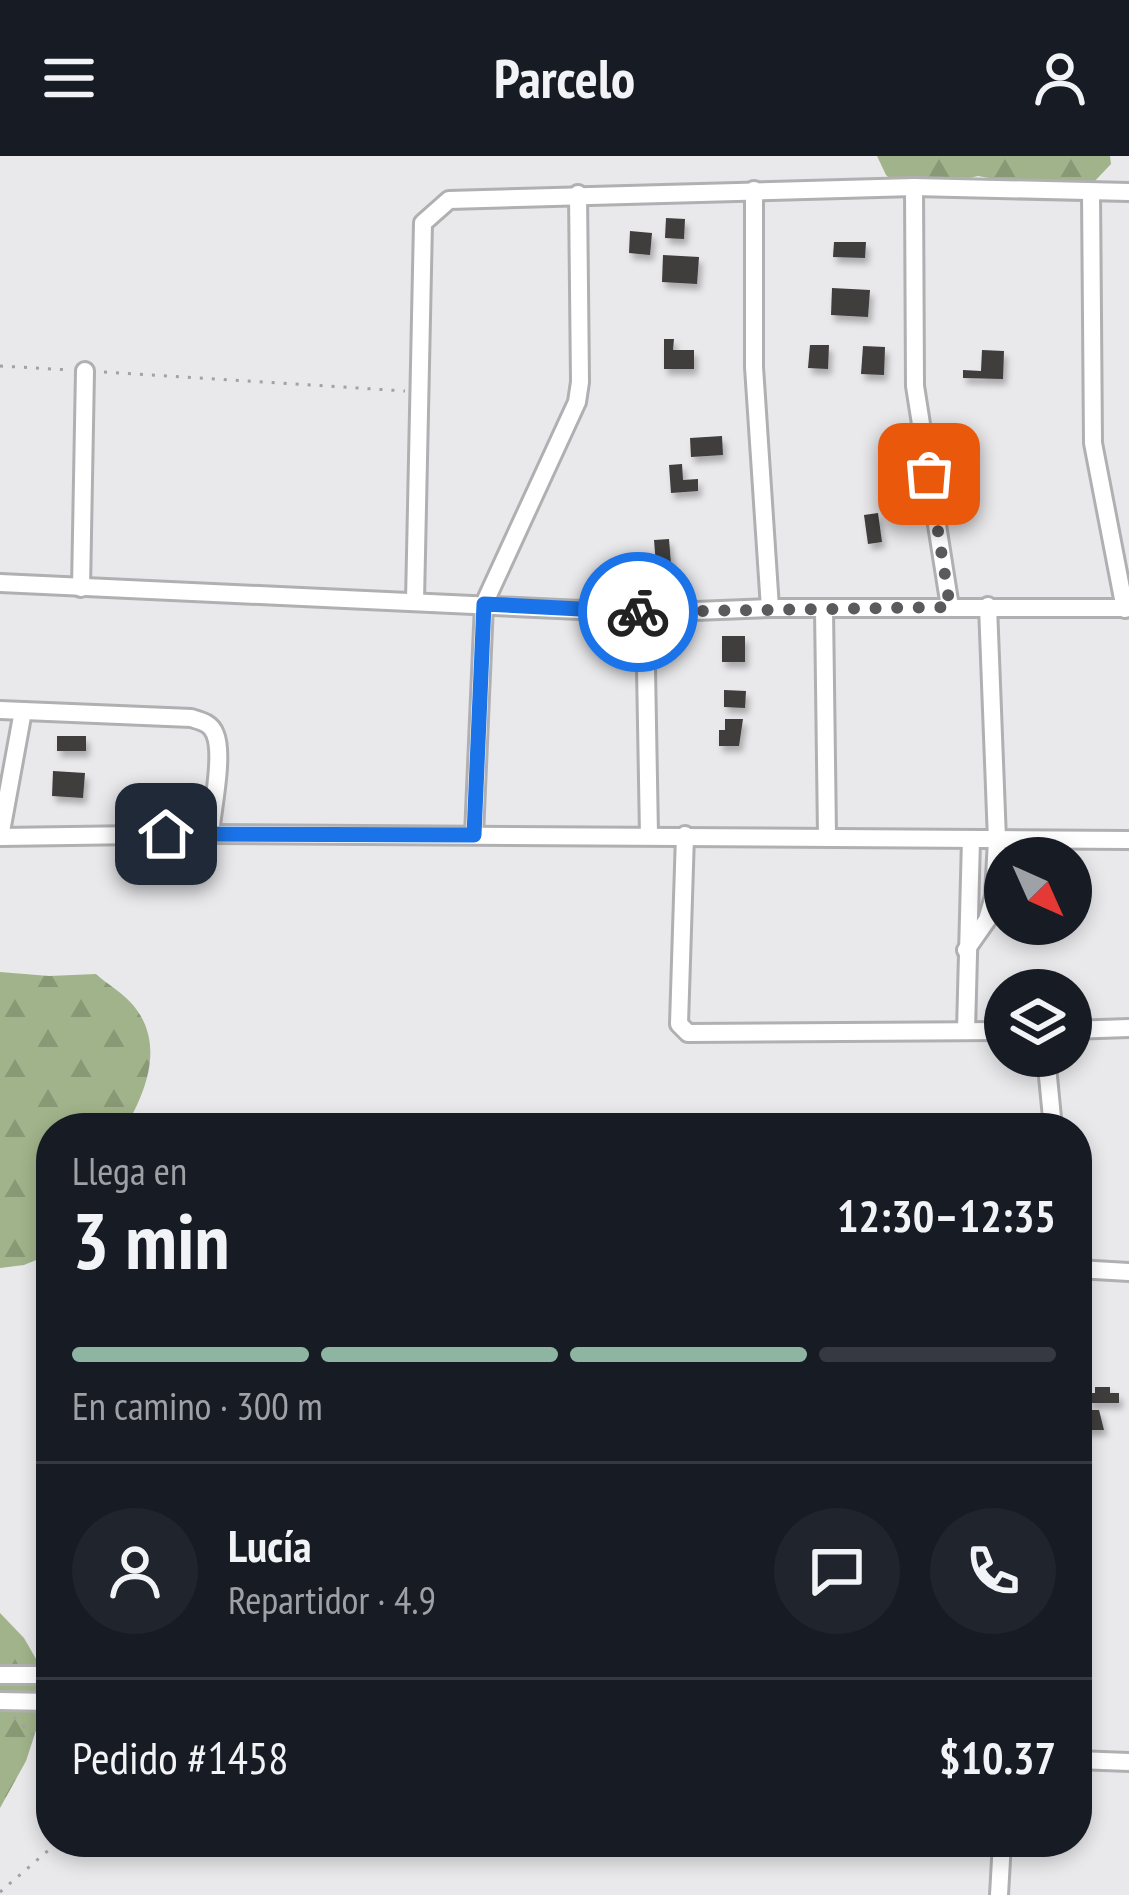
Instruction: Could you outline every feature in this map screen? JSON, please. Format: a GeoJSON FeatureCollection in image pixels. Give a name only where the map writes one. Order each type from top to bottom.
{"type":"FeatureCollection","features":[{"type":"Feature","properties":{"kind":"street"},"geometry":{"type":"LineString","coordinates":[[914,187],[915,386],[950,607]]}},
{"type":"Feature","properties":{"kind":"street"},"geometry":{"type":"LineString","coordinates":[[415,602],[423,224],[449,200],[914,187],[1129,192]]}},
{"type":"Feature","properties":{"kind":"street"},"geometry":{"type":"LineString","coordinates":[[754,190],[754,367],[770,608]]}},
{"type":"Feature","properties":{"kind":"street"},"geometry":{"type":"LineString","coordinates":[[0,583],[645,613],[770,608],[1127,609],[1094,442],[1091,192]]}},
{"type":"Feature","properties":{"kind":"street"},"geometry":{"type":"LineString","coordinates":[[474,835],[484,604],[577,402],[578,194]]}},
{"type":"Feature","properties":{"kind":"street"},"geometry":{"type":"LineString","coordinates":[[81,588],[85,371]]}},
{"type":"Feature","properties":{"kind":"street"},"geometry":{"type":"LineString","coordinates":[[988,607],[997,837]]}},
{"type":"Feature","properties":{"kind":"street"},"geometry":{"type":"LineString","coordinates":[[824,609],[827,836]]}},
{"type":"Feature","properties":{"kind":"street"},"geometry":{"type":"LineString","coordinates":[[645,613],[650,836]]}},
{"type":"Feature","properties":{"kind":"street"},"geometry":{"type":"LineString","coordinates":[[0,710],[191,718],[207,723],[218,749],[211,834]]}},
{"type":"Feature","properties":{"kind":"street"},"geometry":{"type":"LineString","coordinates":[[23,711],[0,837],[984,840]]}},
{"type":"Feature","properties":{"kind":"street"},"geometry":{"type":"LineString","coordinates":[[685,836],[680,1024],[688,1033],[984,1031]]}},
{"type":"Feature","properties":{"kind":"street"},"geometry":{"type":"LineString","coordinates":[[966,1031],[971,839]]}},
{"type":"Feature","properties":{"kind":"street"},"geometry":{"type":"LineString","coordinates":[[1092,840],[1129,840]]}},
{"type":"Feature","properties":{"kind":"street"},"geometry":{"type":"LineString","coordinates":[[966,950],[984,924]]}},
{"type":"Feature","properties":{"kind":"street"},"geometry":{"type":"LineString","coordinates":[[1092,1029],[1129,1028]]}},
{"type":"Feature","properties":{"kind":"street"},"geometry":{"type":"LineString","coordinates":[[1048,1077],[1052,1113]]}},
{"type":"Feature","properties":{"kind":"street"},"geometry":{"type":"LineString","coordinates":[[1092,1270],[1129,1272]]}},
{"type":"Feature","properties":{"kind":"street"},"geometry":{"type":"LineString","coordinates":[[0,1675],[36,1676]]}},
{"type":"Feature","properties":{"kind":"street"},"geometry":{"type":"LineString","coordinates":[[0,1701],[36,1702]]}},
{"type":"Feature","properties":{"kind":"street"},"geometry":{"type":"LineString","coordinates":[[1092,1761],[1129,1762]]}},
{"type":"Feature","properties":{"kind":"street"},"geometry":{"type":"LineString","coordinates":[[999,1895],[1001,1857]]}},
{"type":"Feature","properties":{"kind":"path"},"geometry":{"type":"LineString","coordinates":[[0,365],[422,392]]}},
{"type":"Feature","properties":{"kind":"path"},"geometry":{"type":"LineString","coordinates":[[15,1718],[36,1738]]}},
{"type":"Feature","properties":{"kind":"path"},"geometry":{"type":"LineString","coordinates":[[0,1892],[41,1857]]}},
{"type":"Feature","properties":{"kind":"green space"},"geometry":{"type":"Polygon","coordinates":[[[877,156],[1110,156],[1111,164],[1092,184],[1043,188],[978,176],[906,193],[886,175],[877,156]]]}},
{"type":"Feature","properties":{"kind":"green space"},"geometry":{"type":"Polygon","coordinates":[[[0,972],[96,974],[125,996],[143,1020],[150,1051],[146,1082],[132,1113],[36,1113],[36,1260],[0,1268],[0,972]]]}},
{"type":"Feature","properties":{"kind":"green space"},"geometry":{"type":"Polygon","coordinates":[[[0,1613],[36,1659],[36,1731],[26,1761],[0,1808],[0,1613]]]}},
{"type":"Feature","properties":{"kind":"building"},"geometry":{"type":"Polygon","coordinates":[[[666,218],[685,219],[684,239],[665,238],[666,218]]]}},
{"type":"Feature","properties":{"kind":"building"},"geometry":{"type":"Polygon","coordinates":[[[630,231],[652,233],[650,255],[629,253],[630,231]]]}},
{"type":"Feature","properties":{"kind":"building"},"geometry":{"type":"Polygon","coordinates":[[[834,242],[866,242],[865,258],[833,257],[834,242]]]}},
{"type":"Feature","properties":{"kind":"building"},"geometry":{"type":"Polygon","coordinates":[[[663,255],[699,257],[697,284],[662,282],[663,255]]]}},
{"type":"Feature","properties":{"kind":"building"},"geometry":{"type":"Polygon","coordinates":[[[832,288],[870,290],[868,317],[831,315],[832,288]]]}},
{"type":"Feature","properties":{"kind":"building"},"geometry":{"type":"Polygon","coordinates":[[[664,339],[674,339],[673,350],[694,350],[694,369],[664,369],[664,339]]]}},
{"type":"Feature","properties":{"kind":"building"},"geometry":{"type":"Polygon","coordinates":[[[810,345],[829,345],[828,369],[808,368],[810,345]]]}},
{"type":"Feature","properties":{"kind":"building"},"geometry":{"type":"Polygon","coordinates":[[[863,346],[885,347],[884,375],[861,374],[863,346]]]}},
{"type":"Feature","properties":{"kind":"building"},"geometry":{"type":"Polygon","coordinates":[[[982,350],[1004,351],[1003,379],[963,378],[963,370],[981,371],[982,350]]]}},
{"type":"Feature","properties":{"kind":"building"},"geometry":{"type":"Polygon","coordinates":[[[722,436],[723,455],[691,457],[690,438],[722,436]]]}},
{"type":"Feature","properties":{"kind":"building"},"geometry":{"type":"Polygon","coordinates":[[[682,464],[683,480],[698,479],[698,491],[671,493],[669,465],[682,464]]]}},
{"type":"Feature","properties":{"kind":"building"},"geometry":{"type":"Polygon","coordinates":[[[878,513],[882,542],[868,544],[864,515],[878,513]]]}},
{"type":"Feature","properties":{"kind":"building"},"geometry":{"type":"Polygon","coordinates":[[[669,539],[671,564],[656,565],[654,540],[669,539]]]}},
{"type":"Feature","properties":{"kind":"building"},"geometry":{"type":"Polygon","coordinates":[[[722,636],[745,636],[745,662],[722,662],[722,636]]]}},
{"type":"Feature","properties":{"kind":"building"},"geometry":{"type":"Polygon","coordinates":[[[724,690],[746,691],[745,708],[724,707],[724,690]]]}},
{"type":"Feature","properties":{"kind":"building"},"geometry":{"type":"Polygon","coordinates":[[[725,719],[743,719],[739,746],[719,746],[725,719]]]}},
{"type":"Feature","properties":{"kind":"building"},"geometry":{"type":"Polygon","coordinates":[[[57,736],[86,736],[86,751],[57,751],[57,736]]]}},
{"type":"Feature","properties":{"kind":"building"},"geometry":{"type":"Polygon","coordinates":[[[53,771],[85,773],[83,798],[52,796],[53,771]]]}},
{"type":"Feature","properties":{"kind":"building"},"geometry":{"type":"Polygon","coordinates":[[[1095,1387],[1110,1387],[1110,1393],[1119,1393],[1119,1403],[1092,1403],[1095,1387]]]}},
{"type":"Feature","properties":{"kind":"building"},"geometry":{"type":"Polygon","coordinates":[[[1092,1410],[1099,1410],[1104,1430],[1092,1430],[1092,1410]]]}},
{"type":"Feature","properties":{"kind":"way so far"},"geometry":{"type":"LineString","coordinates":[[638,612],[950,607],[929,474]]}},
{"type":"Feature","properties":{"kind":"route"},"geometry":{"type":"LineString","coordinates":[[166,834],[474,835],[484,604],[638,612]]}}]}
